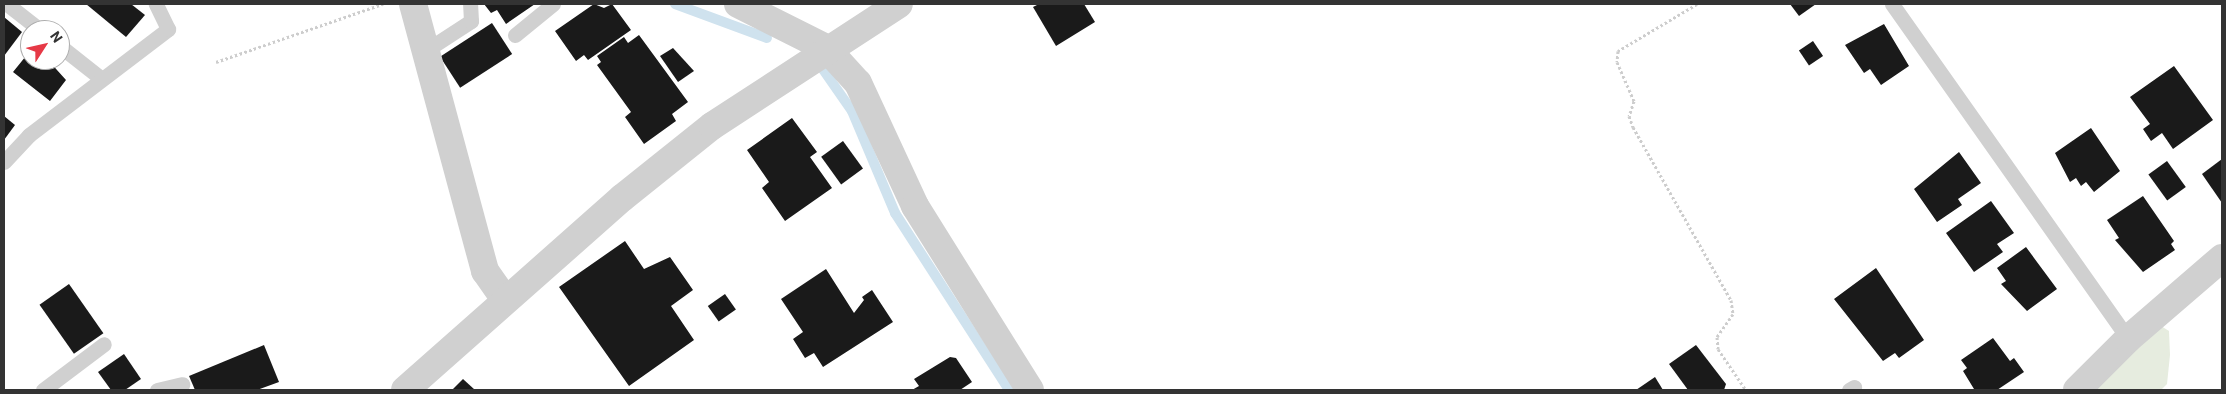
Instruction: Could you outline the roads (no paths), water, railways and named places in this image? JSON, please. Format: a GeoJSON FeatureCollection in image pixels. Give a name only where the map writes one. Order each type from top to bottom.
{"type":"FeatureCollection","features":[{"type":"Feature","properties":{"kind":"street"},"geometry":{"type":"LineString","coordinates":[[413,4],[485,271],[505,300]]}},
{"type":"Feature","properties":{"kind":"street"},"geometry":{"type":"LineString","coordinates":[[738,4],[826,48],[858,83],[916,206],[1030,390]]}},
{"type":"Feature","properties":{"kind":"street"},"geometry":{"type":"LineString","coordinates":[[405,390],[505,300],[674,156],[826,48],[899,4]]}},
{"type":"Feature","properties":{"kind":"street"},"geometry":{"type":"LineString","coordinates":[[2077,390],[2128,339],[2222,258]]}},
{"type":"Feature","properties":{"kind":"lane"},"geometry":{"type":"LineString","coordinates":[[7,4],[27,20]]}},
{"type":"Feature","properties":{"kind":"lane"},"geometry":{"type":"LineString","coordinates":[[4,162],[29,135],[168,30],[168,22],[156,4]]}},
{"type":"Feature","properties":{"kind":"lane"},"geometry":{"type":"LineString","coordinates":[[425,51],[471,21],[470,4]]}},
{"type":"Feature","properties":{"kind":"lane"},"geometry":{"type":"LineString","coordinates":[[515,35],[554,4]]}},
{"type":"Feature","properties":{"kind":"lane"},"geometry":{"type":"LineString","coordinates":[[1892,4],[2128,339]]}},
{"type":"Feature","properties":{"kind":"lane"},"geometry":{"type":"LineString","coordinates":[[70,54],[102,79]]}},
{"type":"Feature","properties":{"kind":"lane"},"geometry":{"type":"LineString","coordinates":[[43,390],[104,344]]}},
{"type":"Feature","properties":{"kind":"lane"},"geometry":{"type":"LineString","coordinates":[[157,390],[182,384]]}},
{"type":"Feature","properties":{"kind":"waterway"},"geometry":{"type":"LineString","coordinates":[[675,4],[767,38]]}},
{"type":"Feature","properties":{"kind":"waterway"},"geometry":{"type":"LineString","coordinates":[[822,68],[852,111],[895,213],[1009,390]]}}]}
